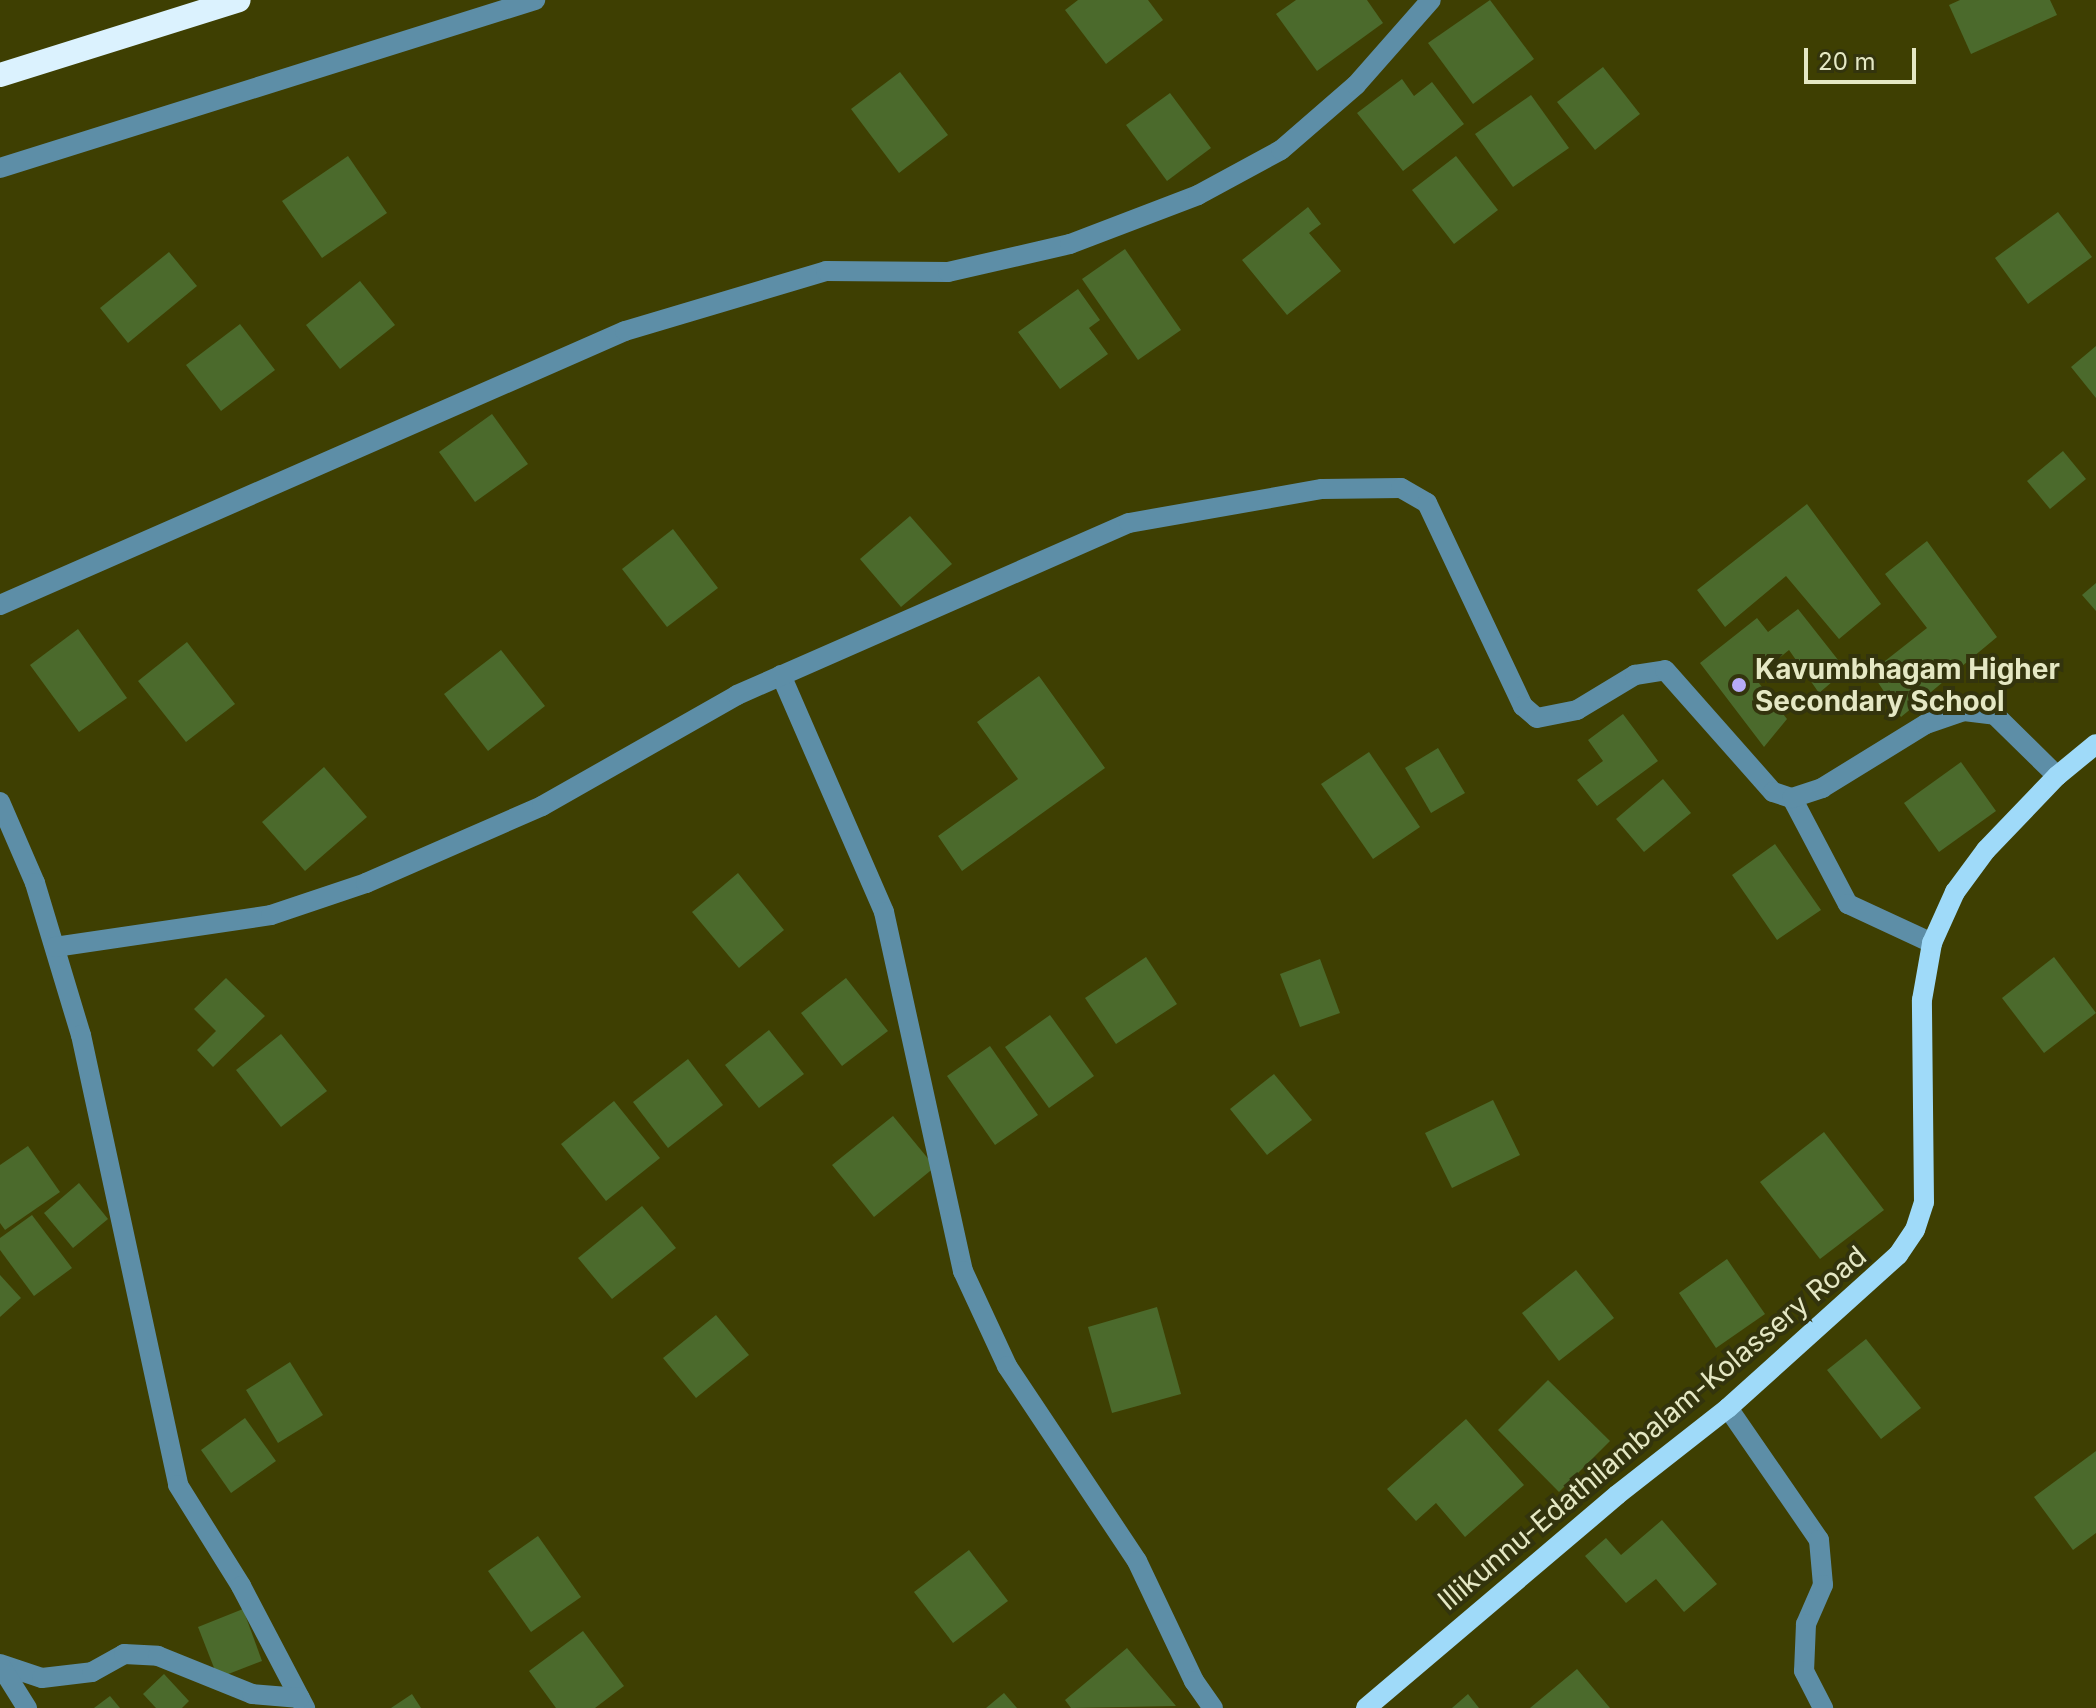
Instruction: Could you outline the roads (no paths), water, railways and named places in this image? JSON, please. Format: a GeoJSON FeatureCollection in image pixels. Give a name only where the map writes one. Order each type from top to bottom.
{"type":"FeatureCollection","features":[{"type":"Feature","properties":{"kind":"highway"},"geometry":{"type":"LineString","coordinates":[[0,75],[239,0]]}},
{"type":"Feature","properties":{"kind":"main road","name":"Illikunnu-Edathilambalam-Kolassery Road"},"geometry":{"type":"LineString","coordinates":[[1366,1708],[1617,1495],[1728,1408],[1843,1308],[1898,1255],[1915,1230],[1924,1202],[1922,1000],[1932,943],[1971,871],[2057,776],[2096,744]]}},
{"type":"Feature","properties":{"kind":"street"},"geometry":{"type":"LineString","coordinates":[[0,168],[535,0]]}},
{"type":"Feature","properties":{"kind":"street"},"geometry":{"type":"LineString","coordinates":[[0,605],[625,331],[826,271],[948,272],[1070,244],[1198,195],[1281,150],[1356,85],[1431,0]]}},
{"type":"Feature","properties":{"kind":"street"},"geometry":{"type":"LineString","coordinates":[[55,947],[271,915],[366,883],[542,806],[737,695],[1129,523],[1295,492],[1401,488],[1427,503],[1523,706],[1537,718],[1577,710],[1635,675],[1665,670],[1773,792],[1792,798],[1822,788],[1926,724],[1964,711],[1995,715],[2057,776]]}},
{"type":"Feature","properties":{"kind":"street"},"geometry":{"type":"LineString","coordinates":[[781,675],[884,912],[963,1271],[1007,1366],[1137,1561],[1194,1681],[1213,1708]]}},
{"type":"Feature","properties":{"kind":"street"},"geometry":{"type":"LineString","coordinates":[[1792,798],[1848,904],[1932,943]]}},
{"type":"Feature","properties":{"kind":"street"},"geometry":{"type":"LineString","coordinates":[[0,802],[35,883],[81,1035],[178,1485],[241,1586],[302,1703]]}},
{"type":"Feature","properties":{"kind":"street"},"geometry":{"type":"LineString","coordinates":[[1728,1408],[1819,1540],[1823,1585],[1806,1624],[1804,1671],[1823,1708]]}},
{"type":"Feature","properties":{"kind":"street"},"geometry":{"type":"LineString","coordinates":[[0,1664],[42,1678],[92,1672],[124,1654],[158,1656],[252,1694],[302,1703]]}},
{"type":"Feature","properties":{"kind":"street"},"geometry":{"type":"LineString","coordinates":[[0,1664],[27,1708]]}},
{"type":"Feature","properties":{"kind":"place","name":"Kavumbhagam Higher Secondary School"},"geometry":{"type":"Point","coordinates":[1739,685]}}]}
